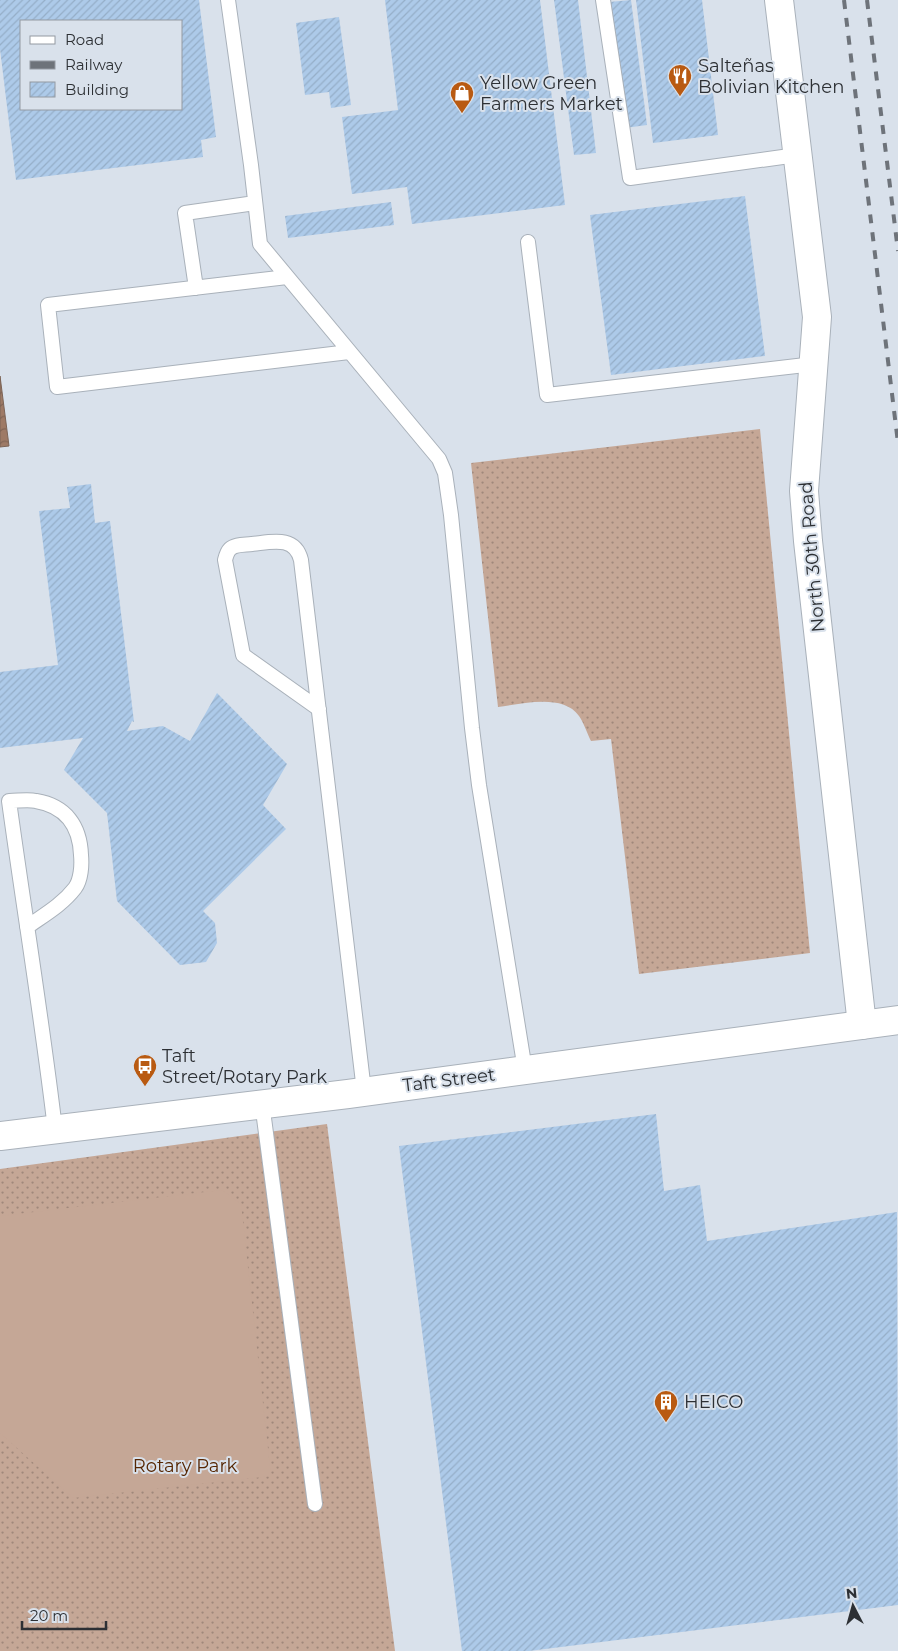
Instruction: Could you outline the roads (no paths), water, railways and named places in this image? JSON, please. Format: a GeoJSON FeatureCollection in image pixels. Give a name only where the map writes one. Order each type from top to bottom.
{"type":"FeatureCollection","features":[{"type":"Feature","properties":{"kind":"street","name":"North 30th Road"},"geometry":{"type":"LineString","coordinates":[[779,0],[817,318],[804,492],[808,542],[862,1025]]}},
{"type":"Feature","properties":{"kind":"street","name":"Taft Street"},"geometry":{"type":"LineString","coordinates":[[0,1136],[364,1091],[898,1020]]}},
{"type":"Feature","properties":{"kind":"lane"},"geometry":{"type":"LineString","coordinates":[[228,0],[260,244],[439,459],[445,473],[479,786],[525,1070]]}},
{"type":"Feature","properties":{"kind":"lane"},"geometry":{"type":"LineString","coordinates":[[603,0],[630,178],[797,155]]}},
{"type":"Feature","properties":{"kind":"lane"},"geometry":{"type":"LineString","coordinates":[[196,288],[185,213],[255,203]]}},
{"type":"Feature","properties":{"kind":"lane"},"geometry":{"type":"LineString","coordinates":[[528,242],[546,395],[814,364]]}},
{"type":"Feature","properties":{"kind":"lane"},"geometry":{"type":"LineString","coordinates":[[287,277],[48,305],[58,386],[349,352]]}},
{"type":"Feature","properties":{"kind":"lane"},"geometry":{"type":"LineString","coordinates":[[319,708],[243,655],[225,560],[228,550],[235,546],[281,541],[299,551],[319,708],[364,1091]]}},
{"type":"Feature","properties":{"kind":"lane"},"geometry":{"type":"LineString","coordinates":[[27,927],[59,905],[76,887],[82,866],[80,842],[72,822],[58,808],[36,800],[9,801],[22,898],[41,1015],[55,1129]]}},
{"type":"Feature","properties":{"kind":"lane"},"geometry":{"type":"LineString","coordinates":[[262,1103],[315,1504]]}},
{"type":"Feature","properties":{"kind":"water"},"geometry":{"type":"Polygon","coordinates":[[[0,376],[9,446],[0,447],[0,376]]]}},
{"type":"Feature","properties":{"kind":"railway"},"geometry":{"type":"LineString","coordinates":[[844,0],[898,443]]}},
{"type":"Feature","properties":{"kind":"railway"},"geometry":{"type":"LineString","coordinates":[[867,0],[898,251]]}},
{"type":"Feature","properties":{"kind":"place","name":"Salteñas Bolivian Kitchen"},"geometry":{"type":"Point","coordinates":[680,97]}},
{"type":"Feature","properties":{"kind":"place","name":"Yellow Green Farmers Market"},"geometry":{"type":"Point","coordinates":[462,114]}},
{"type":"Feature","properties":{"kind":"place","name":"Taft Street/Rotary Park"},"geometry":{"type":"Point","coordinates":[145,1087]}},
{"type":"Feature","properties":{"kind":"place","name":"HEICO"},"geometry":{"type":"Point","coordinates":[666,1423]}},
{"type":"Feature","properties":{"kind":"park label","name":"Rotary Park"},"geometry":{"type":"Point","coordinates":[185,1466]}}]}
